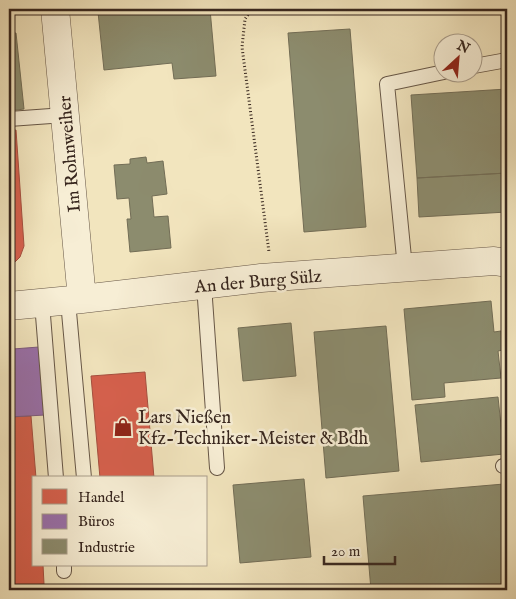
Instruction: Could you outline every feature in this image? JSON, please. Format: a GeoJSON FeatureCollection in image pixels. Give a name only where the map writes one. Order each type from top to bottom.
{"type":"FeatureCollection","features":[{"type":"Feature","properties":{"kind":"street","name":"Im Rohnweiher"},"geometry":{"type":"LineString","coordinates":[[55,9],[65,115],[64,301]]}},
{"type":"Feature","properties":{"kind":"street","name":"An der Burg Sülz"},"geometry":{"type":"LineString","coordinates":[[9,306],[272,278],[494,261],[507,263]]}},
{"type":"Feature","properties":{"kind":"lane"},"geometry":{"type":"LineString","coordinates":[[484,64],[507,60]]}},
{"type":"Feature","properties":{"kind":"lane"},"geometry":{"type":"LineString","coordinates":[[404,268],[387,84],[434,74]]}},
{"type":"Feature","properties":{"kind":"lane"},"geometry":{"type":"LineString","coordinates":[[9,119],[65,115]]}},
{"type":"Feature","properties":{"kind":"lane"},"geometry":{"type":"LineString","coordinates":[[204,285],[217,468]]}},
{"type":"Feature","properties":{"kind":"lane"},"geometry":{"type":"LineString","coordinates":[[56,476],[64,301]]}},
{"type":"Feature","properties":{"kind":"lane"},"geometry":{"type":"LineString","coordinates":[[64,301],[84,476]]}},
{"type":"Feature","properties":{"kind":"path"},"geometry":{"type":"LineString","coordinates":[[252,9],[245,19],[242,46],[272,278]]}},
{"type":"Feature","properties":{"kind":"building: Handel"},"geometry":{"type":"Polygon","coordinates":[[[16,130],[24,246],[20,257],[15,262],[9,264],[9,131],[16,130]]]}},
{"type":"Feature","properties":{"kind":"building: Handel","name":"Lars Nießen Kfz-Techniker-Meister & Bdh"},"geometry":{"type":"Polygon","coordinates":[[[145,372],[154,476],[100,476],[91,376],[145,372]]]}},
{"type":"Feature","properties":{"kind":"building: Handel"},"geometry":{"type":"Polygon","coordinates":[[[31,416],[36,476],[32,476],[32,566],[43,566],[44,584],[9,587],[9,417],[31,416]]]}},
{"type":"Feature","properties":{"kind":"building: Büros"},"geometry":{"type":"Polygon","coordinates":[[[13,345],[13,349],[39,347],[45,415],[9,417],[9,346],[13,345]]]}},
{"type":"Feature","properties":{"kind":"building: Industrie"},"geometry":{"type":"Polygon","coordinates":[[[126,9],[210,9],[216,76],[174,79],[172,63],[104,70],[98,12],[126,9]]]}},
{"type":"Feature","properties":{"kind":"building: Industrie"},"geometry":{"type":"Polygon","coordinates":[[[350,29],[366,227],[304,232],[288,33],[350,29]]]}},
{"type":"Feature","properties":{"kind":"building: Industrie"},"geometry":{"type":"Polygon","coordinates":[[[9,33],[16,33],[24,109],[9,111],[9,33]]]}},
{"type":"Feature","properties":{"kind":"building: Industrie"},"geometry":{"type":"Polygon","coordinates":[[[507,89],[507,173],[417,178],[411,95],[507,89]]]}},
{"type":"Feature","properties":{"kind":"building: Industrie"},"geometry":{"type":"Polygon","coordinates":[[[146,157],[147,163],[163,161],[167,194],[152,196],[154,217],[168,216],[171,248],[130,252],[127,219],[131,219],[129,198],[117,199],[114,165],[130,164],[130,159],[146,157]]]}},
{"type":"Feature","properties":{"kind":"building: Industrie"},"geometry":{"type":"Polygon","coordinates":[[[507,173],[507,212],[419,217],[417,178],[507,173]]]}},
{"type":"Feature","properties":{"kind":"building: Industrie"},"geometry":{"type":"Polygon","coordinates":[[[491,301],[494,332],[501,331],[503,350],[498,351],[501,378],[444,383],[445,397],[412,400],[404,309],[491,301]]]}},
{"type":"Feature","properties":{"kind":"building: Industrie"},"geometry":{"type":"Polygon","coordinates":[[[291,323],[296,376],[243,381],[238,328],[291,323]]]}},
{"type":"Feature","properties":{"kind":"building: Industrie"},"geometry":{"type":"Polygon","coordinates":[[[386,326],[399,471],[326,478],[314,332],[386,326]]]}},
{"type":"Feature","properties":{"kind":"building: Industrie"},"geometry":{"type":"Polygon","coordinates":[[[498,397],[504,454],[421,462],[415,405],[498,397]]]}},
{"type":"Feature","properties":{"kind":"building: Industrie"},"geometry":{"type":"Polygon","coordinates":[[[304,479],[311,557],[240,563],[233,485],[304,479]]]}},
{"type":"Feature","properties":{"kind":"building: Industrie"},"geometry":{"type":"Polygon","coordinates":[[[504,484],[507,522],[507,590],[371,590],[363,496],[504,484]]]}},
{"type":"Feature","properties":{"kind":"place","name":"Lars Nießen Kfz-Techniker-Meister & Bdh"},"geometry":{"type":"Point","coordinates":[123,427]}}]}
